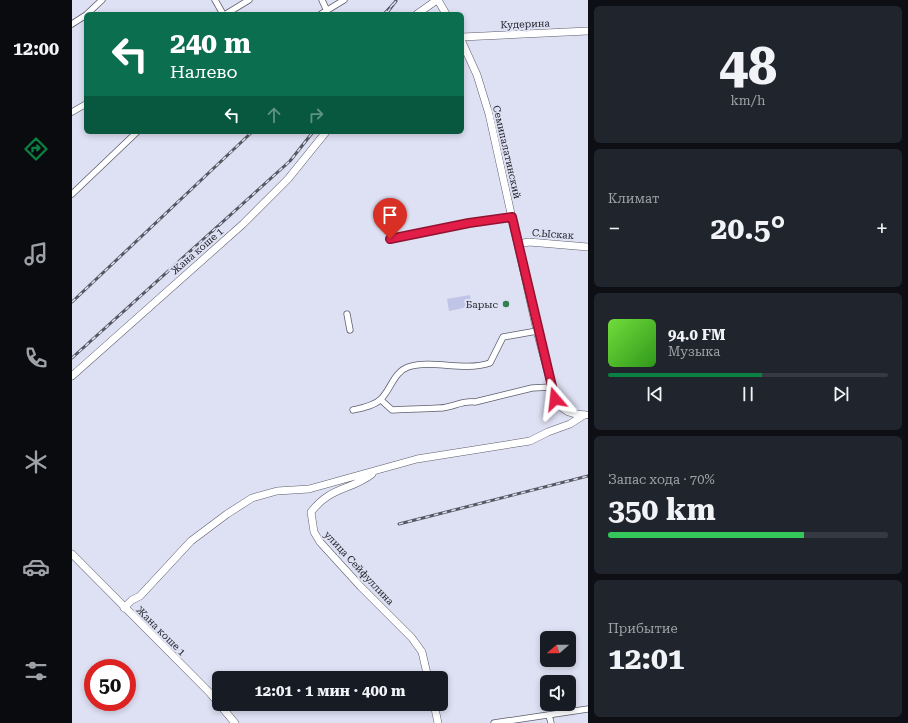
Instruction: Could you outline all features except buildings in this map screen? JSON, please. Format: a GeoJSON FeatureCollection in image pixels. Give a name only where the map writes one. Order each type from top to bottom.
{"type":"FeatureCollection","features":[{"type":"Feature","properties":{"kind":"street"},"geometry":{"type":"LineString","coordinates":[[89,12],[102,0]]}},
{"type":"Feature","properties":{"kind":"street"},"geometry":{"type":"LineString","coordinates":[[214,0],[223,12]]}},
{"type":"Feature","properties":{"kind":"street"},"geometry":{"type":"LineString","coordinates":[[228,12],[249,0]]}},
{"type":"Feature","properties":{"kind":"street"},"geometry":{"type":"LineString","coordinates":[[322,0],[327,10]]}},
{"type":"Feature","properties":{"kind":"street"},"geometry":{"type":"LineString","coordinates":[[324,12],[344,0]]}},
{"type":"Feature","properties":{"kind":"street"},"geometry":{"type":"LineString","coordinates":[[421,12],[438,0],[445,12]]}},
{"type":"Feature","properties":{"kind":"street"},"geometry":{"type":"LineString","coordinates":[[72,24],[84,16]]}},
{"type":"Feature","properties":{"kind":"street","name":"Кудерина"},"geometry":{"type":"LineString","coordinates":[[464,37],[588,32]]}},
{"type":"Feature","properties":{"kind":"street","name":"Семипалатинский"},"geometry":{"type":"LineString","coordinates":[[464,47],[477,76],[489,114],[537,331],[551,387],[560,408],[569,413],[586,415]]}},
{"type":"Feature","properties":{"kind":"street"},"geometry":{"type":"LineString","coordinates":[[72,112],[84,105]]}},
{"type":"Feature","properties":{"kind":"street"},"geometry":{"type":"LineString","coordinates":[[72,194],[135,134]]}},
{"type":"Feature","properties":{"kind":"street","name":"Жана коше 1"},"geometry":{"type":"LineString","coordinates":[[72,376],[243,224],[288,179],[324,134]]}},
{"type":"Feature","properties":{"kind":"street"},"geometry":{"type":"LineString","coordinates":[[390,239],[469,223],[512,217]]}},
{"type":"Feature","properties":{"kind":"street","name":"С.Ыскак"},"geometry":{"type":"LineString","coordinates":[[518,244],[529,242],[588,247]]}},
{"type":"Feature","properties":{"kind":"street"},"geometry":{"type":"LineString","coordinates":[[347,314],[350,330]]}},
{"type":"Feature","properties":{"kind":"street"},"geometry":{"type":"LineString","coordinates":[[353,410],[369,406],[380,400],[402,369],[418,365],[480,366],[490,362],[503,337],[537,331]]}},
{"type":"Feature","properties":{"kind":"street"},"geometry":{"type":"LineString","coordinates":[[380,400],[392,410],[419,407],[440,408],[467,401],[475,402],[532,388],[551,387]]}},
{"type":"Feature","properties":{"kind":"street","name":"улица Сейфуллина"},"geometry":{"type":"LineString","coordinates":[[124,608],[132,600],[140,596],[196,537],[252,498],[278,491],[309,489],[417,459],[530,441],[548,432],[570,424],[586,415]]}},
{"type":"Feature","properties":{"kind":"street","name":"улица Сейфуллина"},"geometry":{"type":"LineString","coordinates":[[376,471],[365,480],[329,494],[320,501],[311,512],[314,532],[320,542],[361,587],[412,638],[422,652],[426,671]]}},
{"type":"Feature","properties":{"kind":"street","name":"Жана коше 1"},"geometry":{"type":"LineString","coordinates":[[72,554],[209,692],[234,723]]}},
{"type":"Feature","properties":{"kind":"street"},"geometry":{"type":"LineString","coordinates":[[494,723],[588,709]]}},
{"type":"Feature","properties":{"kind":"street"},"geometry":{"type":"LineString","coordinates":[[435,711],[438,723]]}},
{"type":"Feature","properties":{"kind":"street"},"geometry":{"type":"LineString","coordinates":[[549,714],[550,723]]}},
{"type":"Feature","properties":{"kind":"shaded area"},"geometry":{"type":"Polygon","coordinates":[[[470,295],[472,306],[449,311],[447,299],[470,295]]]}},
{"type":"Feature","properties":{"kind":"railway"},"geometry":{"type":"LineString","coordinates":[[386,12],[396,1],[388,12]]}},
{"type":"Feature","properties":{"kind":"railway"},"geometry":{"type":"LineString","coordinates":[[72,302],[250,134]]}},
{"type":"Feature","properties":{"kind":"railway"},"geometry":{"type":"LineString","coordinates":[[72,358],[290,161],[311,134]]}},
{"type":"Feature","properties":{"kind":"railway"},"geometry":{"type":"LineString","coordinates":[[399,524],[588,476]]}},
{"type":"Feature","properties":{"kind":"place","name":"Барыс"},"geometry":{"type":"Point","coordinates":[506,304]}},
{"type":"Feature","properties":{"kind":"route"},"geometry":{"type":"LineString","coordinates":[[390,239],[469,223],[512,217],[537,331],[555,399]]}}]}
